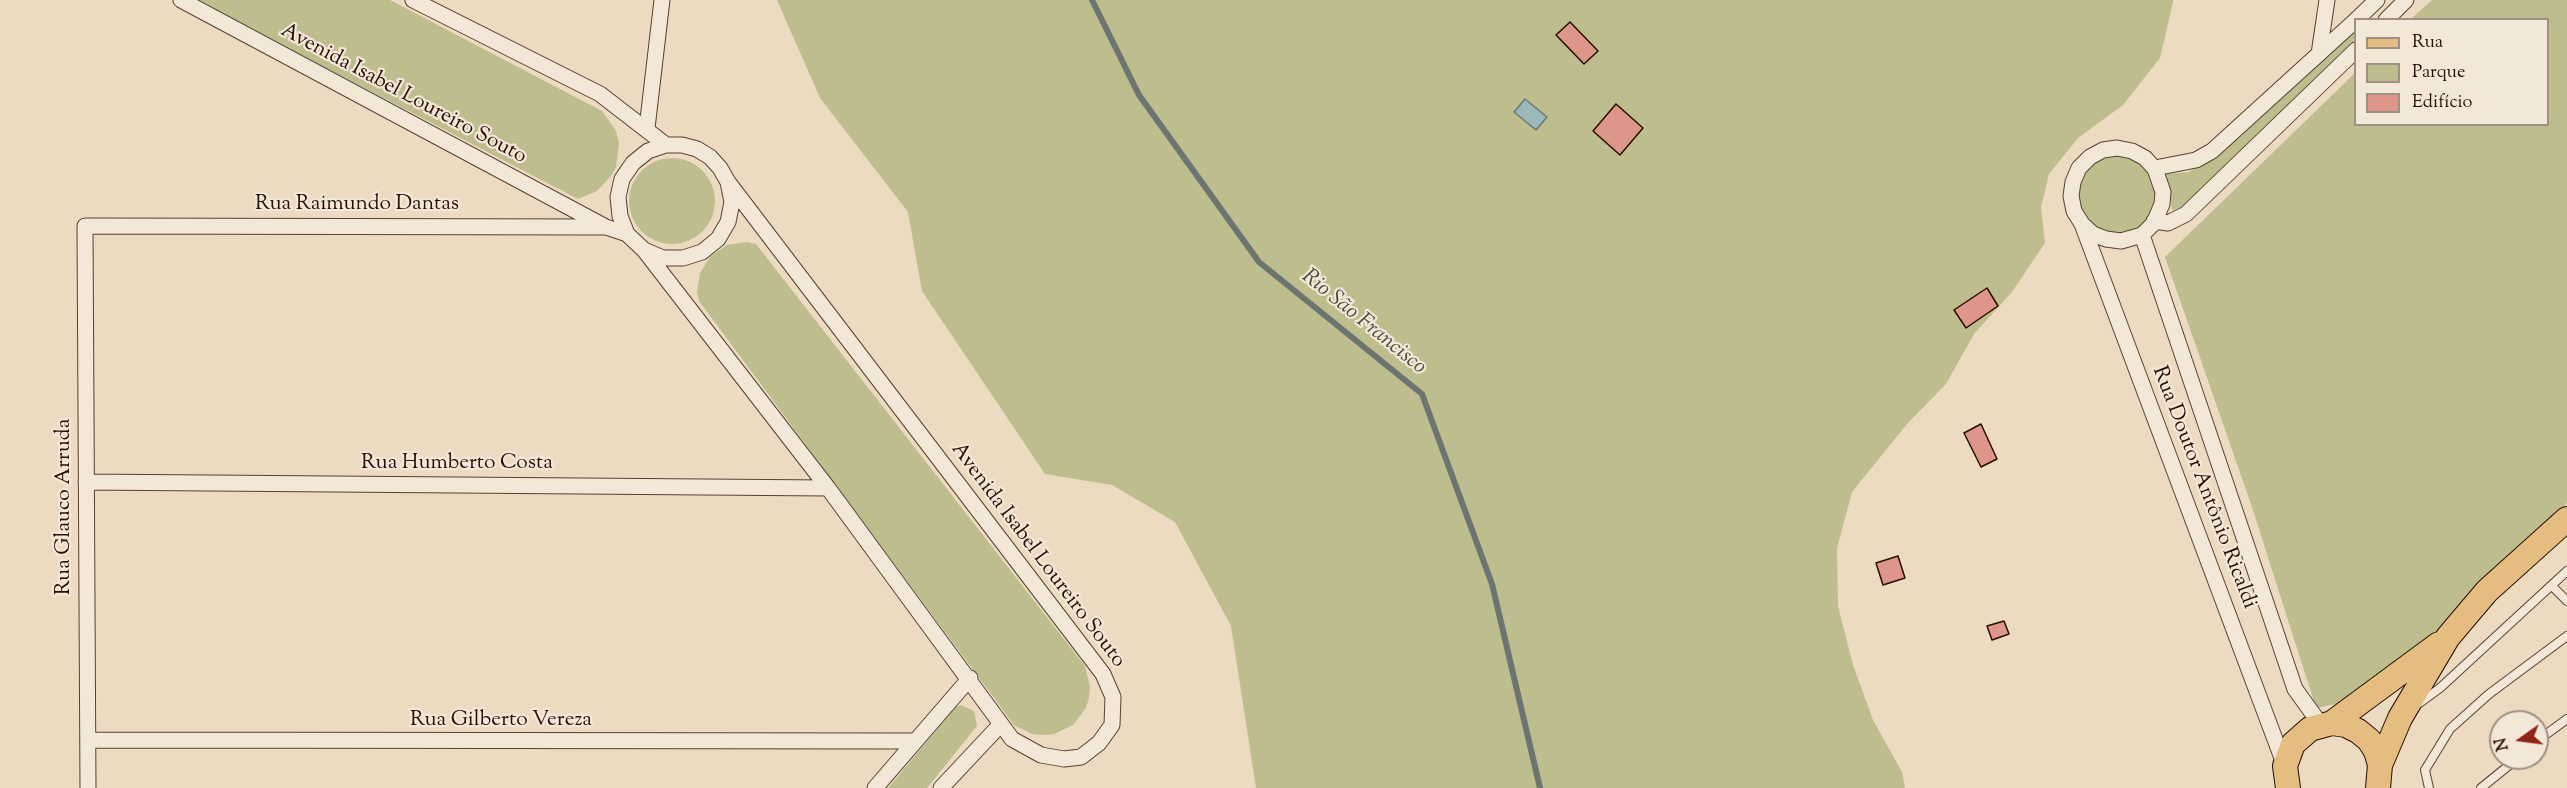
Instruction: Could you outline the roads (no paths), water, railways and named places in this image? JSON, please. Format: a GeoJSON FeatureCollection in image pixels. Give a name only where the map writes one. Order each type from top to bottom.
{"type":"FeatureCollection","features":[{"type":"Feature","properties":{"kind":"main road"},"geometry":{"type":"LineString","coordinates":[[2379,776],[2400,718],[2448,637],[2487,591],[2567,519]]}},
{"type":"Feature","properties":{"kind":"main road"},"geometry":{"type":"LineString","coordinates":[[2286,777],[2288,754],[2301,736],[2326,724],[2448,637]]}},
{"type":"Feature","properties":{"kind":"main road"},"geometry":{"type":"LineString","coordinates":[[2326,724],[2346,725],[2369,740],[2376,752],[2379,776]]}},
{"type":"Feature","properties":{"kind":"street","name":"Avenida Isabel Loureiro Souto"},"geometry":{"type":"LineString","coordinates":[[181,0],[606,227]]}},
{"type":"Feature","properties":{"kind":"street"},"geometry":{"type":"LineString","coordinates":[[413,0],[600,94],[647,128],[666,145],[648,151],[633,163],[622,179],[618,197],[620,216],[627,234]]}},
{"type":"Feature","properties":{"kind":"street"},"geometry":{"type":"LineString","coordinates":[[647,128],[662,0]]}},
{"type":"Feature","properties":{"kind":"street"},"geometry":{"type":"LineString","coordinates":[[2319,54],[2327,0]]}},
{"type":"Feature","properties":{"kind":"street"},"geometry":{"type":"LineString","coordinates":[[2358,18],[2378,0]]}},
{"type":"Feature","properties":{"kind":"street"},"geometry":{"type":"LineString","coordinates":[[2388,18],[2406,0]]}},
{"type":"Feature","properties":{"kind":"street"},"geometry":{"type":"LineString","coordinates":[[2155,168],[2196,160],[2212,151],[2354,22]]}},
{"type":"Feature","properties":{"kind":"street"},"geometry":{"type":"LineString","coordinates":[[2154,222],[2168,223],[2186,214],[2354,51]]}},
{"type":"Feature","properties":{"kind":"street","name":"Avenida Isabel Loureiro Souto"},"geometry":{"type":"LineString","coordinates":[[627,234],[644,250],[828,488],[970,678],[1012,739],[1041,755],[1064,759],[1081,757],[1099,743],[1112,724],[1113,698],[1103,674],[728,182],[720,168],[710,157],[696,149],[682,145],[666,145]]}},
{"type":"Feature","properties":{"kind":"street"},"geometry":{"type":"LineString","coordinates":[[2117,148],[2132,151],[2145,158],[2155,168],[2161,180],[2163,192],[2162,204],[2154,222],[2142,235],[2121,241],[2093,234],[2082,224],[2074,211],[2071,196],[2073,182],[2079,168],[2103,150],[2117,148]]}},
{"type":"Feature","properties":{"kind":"street","name":"Avenida Isabel Loureiro Souto"},"geometry":{"type":"LineString","coordinates":[[644,250],[663,258],[683,258],[702,252],[718,239],[728,222],[732,202],[728,182]]}},
{"type":"Feature","properties":{"kind":"street","name":"Rua Doutor Antônio Ricaldi"},"geometry":{"type":"LineString","coordinates":[[2082,224],[2286,777]]}},
{"type":"Feature","properties":{"kind":"street","name":"Rua Raimundo Dantas"},"geometry":{"type":"LineString","coordinates":[[85,226],[606,227],[627,234]]}},
{"type":"Feature","properties":{"kind":"street","name":"Rua Glauco Arruda"},"geometry":{"type":"LineString","coordinates":[[85,226],[88,788]]}},
{"type":"Feature","properties":{"kind":"street","name":"Rua Doutor Antônio Ricaldi"},"geometry":{"type":"LineString","coordinates":[[2142,235],[2295,689],[2326,724]]}},
{"type":"Feature","properties":{"kind":"street","name":"Rua Humberto Costa"},"geometry":{"type":"LineString","coordinates":[[86,482],[828,488]]}},
{"type":"Feature","properties":{"kind":"street"},"geometry":{"type":"LineString","coordinates":[[874,788],[970,678]]}},
{"type":"Feature","properties":{"kind":"street"},"geometry":{"type":"LineString","coordinates":[[941,788],[1001,724]]}},
{"type":"Feature","properties":{"kind":"street","name":"Rua Gilberto Vereza"},"geometry":{"type":"LineString","coordinates":[[88,740],[913,741]]}},
{"type":"Feature","properties":{"kind":"lane"},"geometry":{"type":"LineString","coordinates":[[2400,718],[2440,688],[2567,571]]}},
{"type":"Feature","properties":{"kind":"lane"},"geometry":{"type":"LineString","coordinates":[[2552,586],[2567,601]]}},
{"type":"Feature","properties":{"kind":"lane"},"geometry":{"type":"LineString","coordinates":[[2429,788],[2425,770],[2450,729],[2489,694],[2567,636]]}},
{"type":"Feature","properties":{"kind":"lane"},"geometry":{"type":"LineString","coordinates":[[2549,732],[2567,719]]}},
{"type":"Feature","properties":{"kind":"lane"},"geometry":{"type":"LineString","coordinates":[[2481,788],[2503,770]]}},
{"type":"Feature","properties":{"kind":"water"},"geometry":{"type":"Polygon","coordinates":[[[1525,99],[1547,117],[1536,130],[1514,112],[1525,99]]]}},
{"type":"Feature","properties":{"kind":"waterway","name":"Rio São Francisco"},"geometry":{"type":"LineString","coordinates":[[1092,0],[1139,95],[1259,262],[1422,394],[1492,584],[1540,788]]}}]}
